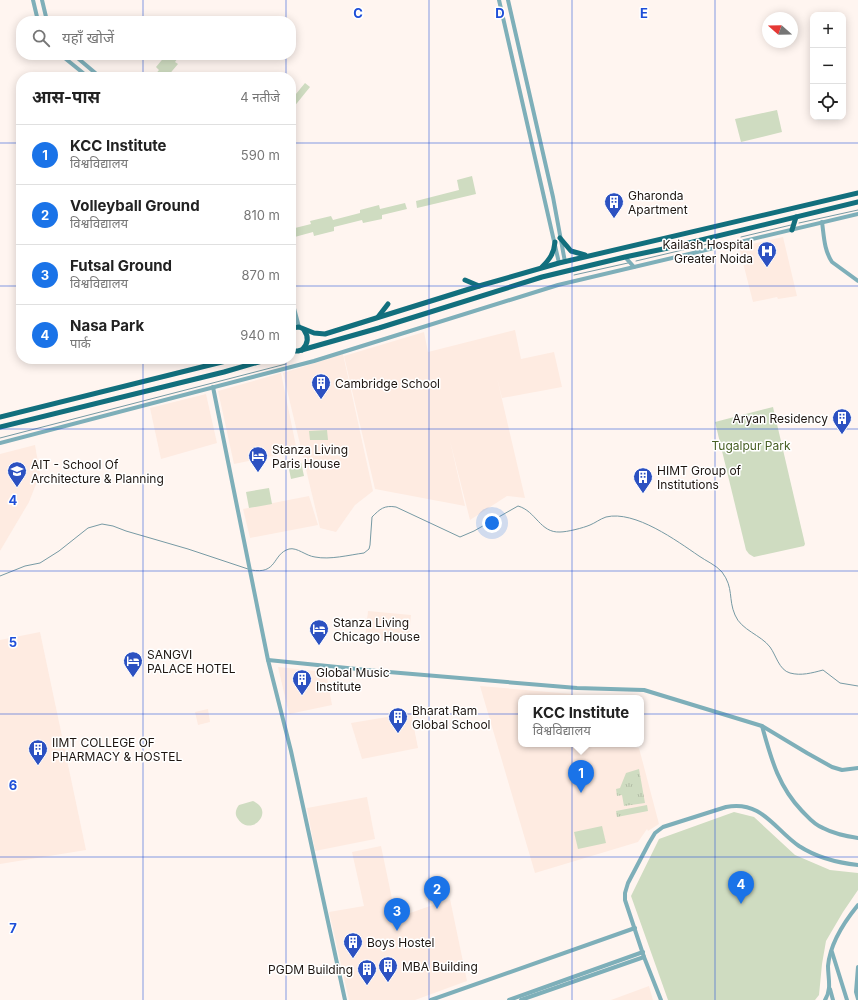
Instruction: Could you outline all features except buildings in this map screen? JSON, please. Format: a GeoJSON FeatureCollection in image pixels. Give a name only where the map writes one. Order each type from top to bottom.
{"type":"FeatureCollection","features":[{"type":"Feature","properties":{"kind":"main road"},"geometry":{"type":"LineString","coordinates":[[296,328],[325,334],[539,268],[858,193]]}},
{"type":"Feature","properties":{"kind":"main road"},"geometry":{"type":"LineString","coordinates":[[296,351],[379,328],[542,277],[858,202]]}},
{"type":"Feature","properties":{"kind":"main road"},"geometry":{"type":"LineString","coordinates":[[792,230],[796,217]]}},
{"type":"Feature","properties":{"kind":"main road"},"geometry":{"type":"LineString","coordinates":[[560,238],[571,251],[582,255],[590,255]]}},
{"type":"Feature","properties":{"kind":"main road"},"geometry":{"type":"LineString","coordinates":[[659,250],[671,243],[670,240],[664,239]]}},
{"type":"Feature","properties":{"kind":"main road"},"geometry":{"type":"LineString","coordinates":[[539,268],[550,258],[555,242]]}},
{"type":"Feature","properties":{"kind":"main road"},"geometry":{"type":"LineString","coordinates":[[465,280],[479,286]]}},
{"type":"Feature","properties":{"kind":"main road"},"geometry":{"type":"LineString","coordinates":[[461,302],[457,296],[466,293],[463,291]]}},
{"type":"Feature","properties":{"kind":"main road"},"geometry":{"type":"LineString","coordinates":[[377,318],[388,304]]}},
{"type":"Feature","properties":{"kind":"main road"},"geometry":{"type":"LineString","coordinates":[[301,329],[308,338],[307,343],[302,350]]}},
{"type":"Feature","properties":{"kind":"main road"},"geometry":{"type":"LineString","coordinates":[[0,418],[214,364]]}},
{"type":"Feature","properties":{"kind":"main road"},"geometry":{"type":"LineString","coordinates":[[0,427],[251,364]]}},
{"type":"Feature","properties":{"kind":"street"},"geometry":{"type":"LineString","coordinates":[[33,0],[37,16]]}},
{"type":"Feature","properties":{"kind":"street"},"geometry":{"type":"LineString","coordinates":[[42,0],[46,16]]}},
{"type":"Feature","properties":{"kind":"street"},"geometry":{"type":"LineString","coordinates":[[499,0],[555,242],[562,262]]}},
{"type":"Feature","properties":{"kind":"street"},"geometry":{"type":"LineString","coordinates":[[508,0],[553,197],[560,238],[562,262]]}},
{"type":"Feature","properties":{"kind":"street"},"geometry":{"type":"LineString","coordinates":[[67,60],[82,72]]}},
{"type":"Feature","properties":{"kind":"street"},"geometry":{"type":"LineString","coordinates":[[80,60],[94,72]]}},
{"type":"Feature","properties":{"kind":"street"},"geometry":{"type":"LineString","coordinates":[[0,443],[314,361],[551,286],[858,214]]}},
{"type":"Feature","properties":{"kind":"street"},"geometry":{"type":"LineString","coordinates":[[822,222],[826,252],[832,262],[858,281]]}},
{"type":"Feature","properties":{"kind":"street"},"geometry":{"type":"LineString","coordinates":[[625,257],[634,266]]}},
{"type":"Feature","properties":{"kind":"street"},"geometry":{"type":"LineString","coordinates":[[296,313],[301,329]]}},
{"type":"Feature","properties":{"kind":"street"},"geometry":{"type":"LineString","coordinates":[[213,387],[229,460],[268,660],[290,744],[345,1000]]}},
{"type":"Feature","properties":{"kind":"street"},"geometry":{"type":"LineString","coordinates":[[268,660],[363,670],[570,687],[644,690],[762,726],[832,767],[842,770],[858,768]]}},
{"type":"Feature","properties":{"kind":"street"},"geometry":{"type":"LineString","coordinates":[[762,726],[773,763],[781,783],[796,805],[809,819],[822,828],[838,834],[858,838]]}},
{"type":"Feature","properties":{"kind":"street"},"geometry":{"type":"LineString","coordinates":[[661,1000],[634,928],[625,900],[625,893],[628,883],[655,833],[663,827],[734,805],[748,807],[770,819],[790,839],[806,850],[846,864],[858,865]]}},
{"type":"Feature","properties":{"kind":"street"},"geometry":{"type":"LineString","coordinates":[[833,1000],[829,988],[828,967],[839,931],[858,905]]}},
{"type":"Feature","properties":{"kind":"street"},"geometry":{"type":"LineString","coordinates":[[431,1000],[634,928]]}},
{"type":"Feature","properties":{"kind":"street"},"geometry":{"type":"LineString","coordinates":[[832,952],[847,1000]]}},
{"type":"Feature","properties":{"kind":"street"},"geometry":{"type":"LineString","coordinates":[[509,1000],[644,954]]}},
{"type":"Feature","properties":{"kind":"street"},"geometry":{"type":"LineString","coordinates":[[521,1000],[644,954]]}},
{"type":"Feature","properties":{"kind":"street"},"geometry":{"type":"LineString","coordinates":[[858,967],[856,988],[858,999]]}},
{"type":"Feature","properties":{"kind":"street"},"geometry":{"type":"LineString","coordinates":[[825,1000],[829,988]]}},
{"type":"Feature","properties":{"kind":"shaded area"},"geometry":{"type":"Polygon","coordinates":[[[783,237],[797,296],[778,299],[777,297],[753,302],[739,247],[783,237]]]}},
{"type":"Feature","properties":{"kind":"shaded area"},"geometry":{"type":"Polygon","coordinates":[[[515,330],[521,359],[554,352],[562,387],[502,398],[497,378],[525,498],[507,496],[470,520],[450,441],[465,506],[375,489],[344,356],[424,332],[428,352],[515,330]]]}},
{"type":"Feature","properties":{"kind":"shaded area"},"geometry":{"type":"Polygon","coordinates":[[[343,354],[373,491],[355,505],[336,532],[320,528],[283,373],[343,354]]]}},
{"type":"Feature","properties":{"kind":"shaded area"},"geometry":{"type":"Polygon","coordinates":[[[281,373],[297,451],[234,464],[218,391],[281,373]]]}},
{"type":"Feature","properties":{"kind":"shaded area"},"geometry":{"type":"Polygon","coordinates":[[[206,394],[217,443],[161,459],[150,408],[206,394]]]}},
{"type":"Feature","properties":{"kind":"shaded area","name":"AIT - School Of Architecture & Planning"},"geometry":{"type":"Polygon","coordinates":[[[35,445],[40,474],[29,502],[0,551],[0,454],[35,445]]]}},
{"type":"Feature","properties":{"kind":"shaded area"},"geometry":{"type":"Polygon","coordinates":[[[309,496],[318,525],[250,538],[243,509],[309,496]]]}},
{"type":"Feature","properties":{"kind":"shaded area"},"geometry":{"type":"Polygon","coordinates":[[[368,611],[411,615],[408,643],[365,638],[368,611]]]}},
{"type":"Feature","properties":{"kind":"shaded area"},"geometry":{"type":"Polygon","coordinates":[[[40,632],[86,850],[0,864],[0,640],[40,632]]]}},
{"type":"Feature","properties":{"kind":"shaded area"},"geometry":{"type":"Polygon","coordinates":[[[278,667],[326,672],[332,705],[289,714],[278,667]]]}},
{"type":"Feature","properties":{"kind":"shaded area"},"geometry":{"type":"Polygon","coordinates":[[[480,686],[572,694],[518,695],[518,747],[639,748],[659,824],[648,831],[647,829],[638,842],[535,873],[480,686]]]}},
{"type":"Feature","properties":{"kind":"shaded area"},"geometry":{"type":"Polygon","coordinates":[[[208,709],[210,722],[198,725],[195,712],[208,709]]]}},
{"type":"Feature","properties":{"kind":"shaded area"},"geometry":{"type":"Polygon","coordinates":[[[411,713],[418,748],[362,759],[351,723],[411,713]]]}},
{"type":"Feature","properties":{"kind":"shaded area"},"geometry":{"type":"Polygon","coordinates":[[[367,797],[375,839],[315,851],[307,808],[367,797]]]}},
{"type":"Feature","properties":{"kind":"shaded area"},"geometry":{"type":"Polygon","coordinates":[[[381,846],[396,918],[450,899],[467,981],[415,1000],[349,1000],[329,912],[364,906],[352,852],[381,846]]]}},
{"type":"Feature","properties":{"kind":"shaded area"},"geometry":{"type":"Polygon","coordinates":[[[649,986],[653,1000],[611,1000],[649,986]]]}},
{"type":"Feature","properties":{"kind":"green space"},"geometry":{"type":"Polygon","coordinates":[[[162,60],[176,60],[175,62],[178,64],[171,72],[157,72],[159,70],[156,67],[162,60]]]}},
{"type":"Feature","properties":{"kind":"green space"},"geometry":{"type":"Polygon","coordinates":[[[305,83],[310,87],[296,104],[296,94],[305,83]]]}},
{"type":"Feature","properties":{"kind":"green space"},"geometry":{"type":"Polygon","coordinates":[[[777,110],[782,132],[741,142],[735,119],[777,110]]]}},
{"type":"Feature","properties":{"kind":"green space"},"geometry":{"type":"Polygon","coordinates":[[[472,176],[476,194],[417,208],[416,201],[459,190],[457,180],[472,176]]]}},
{"type":"Feature","properties":{"kind":"green space"},"geometry":{"type":"Polygon","coordinates":[[[405,203],[407,209],[382,215],[382,219],[363,223],[362,220],[334,227],[334,231],[314,236],[313,232],[296,237],[296,228],[311,224],[310,221],[331,216],[333,220],[360,213],[360,210],[379,205],[380,209],[405,203]]]}},
{"type":"Feature","properties":{"kind":"green space","name":"Tugalpur Park"},"geometry":{"type":"Polygon","coordinates":[[[773,407],[805,544],[804,546],[754,557],[746,550],[715,422],[773,407]]]}},
{"type":"Feature","properties":{"kind":"green space"},"geometry":{"type":"Polygon","coordinates":[[[327,430],[328,440],[310,440],[309,431],[327,430]]]}},
{"type":"Feature","properties":{"kind":"green space"},"geometry":{"type":"Polygon","coordinates":[[[301,462],[304,476],[291,479],[289,469],[301,462]]]}},
{"type":"Feature","properties":{"kind":"green space"},"geometry":{"type":"Polygon","coordinates":[[[269,488],[272,504],[249,508],[246,492],[269,488]]]}},
{"type":"Feature","properties":{"kind":"green space"},"geometry":{"type":"Polygon","coordinates":[[[639,769],[645,803],[624,806],[622,795],[617,796],[616,789],[620,788],[626,773],[639,769]]]}},
{"type":"Feature","properties":{"kind":"green space"},"geometry":{"type":"Polygon","coordinates":[[[253,801],[259,805],[262,811],[262,816],[259,821],[249,826],[243,824],[238,819],[236,812],[239,805],[253,801]]]}},
{"type":"Feature","properties":{"kind":"green space"},"geometry":{"type":"Polygon","coordinates":[[[647,805],[648,811],[617,817],[616,811],[647,805]]]}},
{"type":"Feature","properties":{"kind":"green space"},"geometry":{"type":"Polygon","coordinates":[[[734,812],[754,817],[795,855],[830,870],[858,873],[858,890],[826,941],[819,995],[815,1000],[668,1000],[631,896],[659,839],[734,812]]]}},
{"type":"Feature","properties":{"kind":"green space"},"geometry":{"type":"Polygon","coordinates":[[[602,826],[606,843],[578,849],[574,832],[602,826]]]}},
{"type":"Feature","properties":{"kind":"waterway"},"geometry":{"type":"LineString","coordinates":[[799,223],[858,210]]}},
{"type":"Feature","properties":{"kind":"waterway"},"geometry":{"type":"LineString","coordinates":[[741,237],[791,225]]}},
{"type":"Feature","properties":{"kind":"waterway"},"geometry":{"type":"LineString","coordinates":[[636,261],[712,243]]}},
{"type":"Feature","properties":{"kind":"waterway"},"geometry":{"type":"LineString","coordinates":[[574,275],[628,263]]}},
{"type":"Feature","properties":{"kind":"waterway"},"geometry":{"type":"LineString","coordinates":[[0,438],[286,364]]}},
{"type":"Feature","properties":{"kind":"waterway"},"geometry":{"type":"LineString","coordinates":[[251,570],[266,570],[280,555],[289,549],[295,549],[321,558],[333,558],[364,553],[369,549],[370,545],[372,517],[385,507],[396,507],[460,537],[474,531],[518,506],[529,512],[543,526],[553,531],[560,532],[579,529],[606,517],[617,516],[630,518],[642,522],[668,535],[720,570],[726,578],[730,588],[733,609],[738,620],[746,629],[762,639],[770,647],[783,669],[794,674],[811,673],[823,670],[840,683],[858,686]]}},
{"type":"Feature","properties":{"kind":"waterway"},"geometry":{"type":"LineString","coordinates":[[0,576],[25,566],[40,563],[59,551],[88,528],[102,524],[188,549],[248,569]]}},
{"type":"Feature","properties":{"kind":"place","name":"Gharonda Apartment"},"geometry":{"type":"Point","coordinates":[614,219]}},
{"type":"Feature","properties":{"kind":"place","name":"Kailash Hospital Greater Noida"},"geometry":{"type":"Point","coordinates":[767,268]}},
{"type":"Feature","properties":{"kind":"place","name":"Cambridge School"},"geometry":{"type":"Point","coordinates":[321,400]}},
{"type":"Feature","properties":{"kind":"place","name":"Aryan Residency"},"geometry":{"type":"Point","coordinates":[842,435]}},
{"type":"Feature","properties":{"kind":"place","name":"Stanza Living Paris House"},"geometry":{"type":"Point","coordinates":[258,473]}},
{"type":"Feature","properties":{"kind":"place","name":"AIT - School Of Architecture & Planning"},"geometry":{"type":"Point","coordinates":[17,488]}},
{"type":"Feature","properties":{"kind":"place","name":"HIMT Group of Institutions"},"geometry":{"type":"Point","coordinates":[643,494]}},
{"type":"Feature","properties":{"kind":"place","name":"Stanza Living Chicago House"},"geometry":{"type":"Point","coordinates":[319,646]}},
{"type":"Feature","properties":{"kind":"place","name":"SANGVI PALACE HOTEL"},"geometry":{"type":"Point","coordinates":[133,678]}},
{"type":"Feature","properties":{"kind":"place","name":"Global Music Institute"},"geometry":{"type":"Point","coordinates":[302,696]}},
{"type":"Feature","properties":{"kind":"place","name":"Bharat Ram Global School"},"geometry":{"type":"Point","coordinates":[398,734]}},
{"type":"Feature","properties":{"kind":"place","name":"IIMT COLLEGE OF PHARMACY & HOSTEL"},"geometry":{"type":"Point","coordinates":[38,766]}},
{"type":"Feature","properties":{"kind":"place","name":"KCC Institute"},"geometry":{"type":"Point","coordinates":[581,793]}},
{"type":"Feature","properties":{"kind":"place","name":"Nasa Park"},"geometry":{"type":"Point","coordinates":[741,904]}},
{"type":"Feature","properties":{"kind":"place","name":"Volleyball Ground"},"geometry":{"type":"Point","coordinates":[437,909]}},
{"type":"Feature","properties":{"kind":"place","name":"Futsal Ground"},"geometry":{"type":"Point","coordinates":[397,931]}},
{"type":"Feature","properties":{"kind":"place","name":"Boys Hostel"},"geometry":{"type":"Point","coordinates":[353,959]}},
{"type":"Feature","properties":{"kind":"place","name":"MBA Building"},"geometry":{"type":"Point","coordinates":[388,983]}},
{"type":"Feature","properties":{"kind":"place","name":"PGDM Building"},"geometry":{"type":"Point","coordinates":[367,986]}}]}
